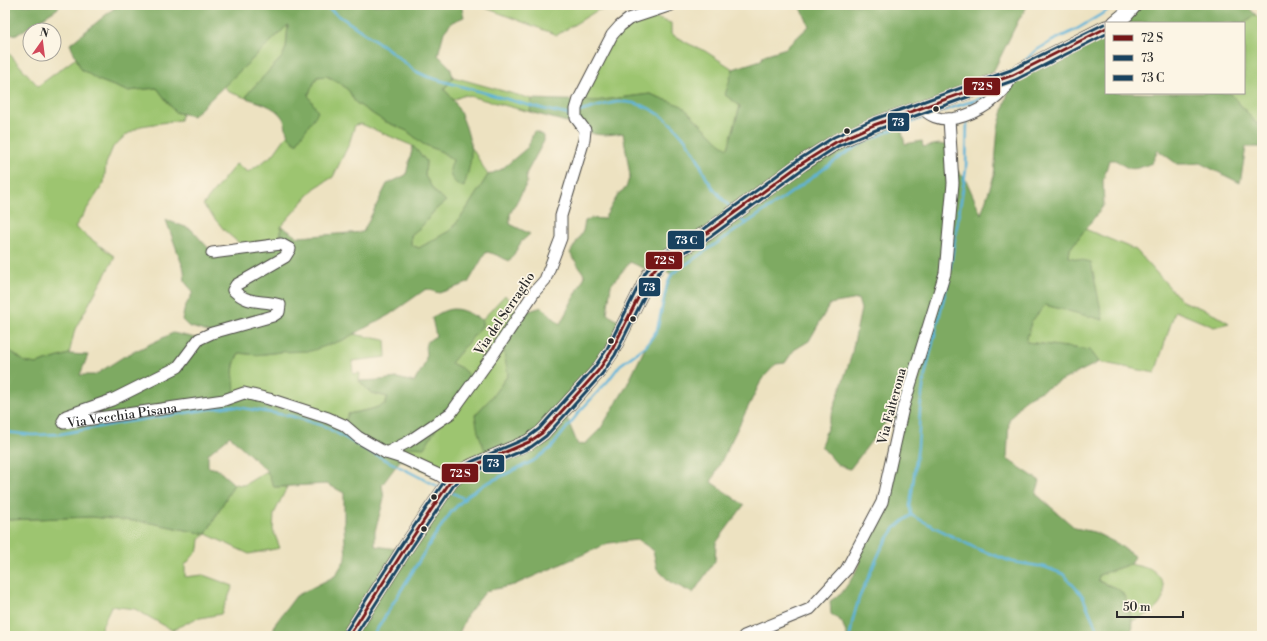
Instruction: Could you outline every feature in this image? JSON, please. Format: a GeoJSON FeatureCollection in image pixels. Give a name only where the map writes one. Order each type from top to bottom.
{"type":"FeatureCollection","features":[{"type":"Feature","properties":{"kind":"main road"},"geometry":{"type":"LineString","coordinates":[[1116,22],[1134,5]]}},
{"type":"Feature","properties":{"kind":"main road"},"geometry":{"type":"LineString","coordinates":[[349,636],[450,482],[460,473],[473,466],[529,442],[542,433],[553,422],[598,371],[607,358],[649,276],[658,265],[670,255],[707,233],[801,164],[829,146],[874,125],[1013,75],[1105,29]]}},
{"type":"Feature","properties":{"kind":"street","name":"Via del Serraglio"},"geometry":{"type":"LineString","coordinates":[[386,453],[408,442],[451,413],[495,352],[535,290],[545,280],[561,238],[561,216],[584,140],[585,130],[576,113],[579,99],[612,36],[620,26],[629,19],[671,5]]}},
{"type":"Feature","properties":{"kind":"street"},"geometry":{"type":"LineString","coordinates":[[922,108],[928,114],[936,117],[949,119],[963,117],[986,106],[1003,91],[1013,75]]}},
{"type":"Feature","properties":{"kind":"street","name":"Via Falterona"},"geometry":{"type":"LineString","coordinates":[[744,636],[810,609],[846,570],[882,502],[903,408],[945,273],[953,183],[949,119]]}},
{"type":"Feature","properties":{"kind":"street","name":"Via Vecchia Pisana"},"geometry":{"type":"LineString","coordinates":[[212,253],[281,244],[290,249],[285,257],[236,285],[233,290],[238,295],[251,301],[271,302],[280,305],[279,312],[273,316],[212,333],[200,339],[178,367],[112,400],[66,416],[63,421],[64,424],[224,400],[244,393],[269,399],[328,418],[344,425],[358,437],[386,453],[402,458],[439,475],[450,482]]}},
{"type":"Feature","properties":{"kind":"green space"},"geometry":{"type":"Polygon","coordinates":[[[5,5],[60,5],[57,9],[37,22],[22,22],[22,31],[18,34],[5,35],[5,5]]]}},
{"type":"Feature","properties":{"kind":"green space"},"geometry":{"type":"Polygon","coordinates":[[[118,5],[461,5],[464,17],[452,22],[444,32],[438,55],[450,67],[453,77],[444,90],[459,110],[469,137],[471,157],[464,187],[458,185],[452,179],[450,169],[453,160],[442,152],[423,144],[407,131],[384,121],[365,109],[355,102],[349,91],[340,83],[327,76],[317,77],[308,95],[318,112],[296,144],[288,135],[284,121],[279,113],[266,105],[246,98],[249,92],[282,57],[286,48],[288,25],[193,116],[175,112],[157,88],[127,91],[98,80],[81,69],[70,44],[118,5]]]}},
{"type":"Feature","properties":{"kind":"green space"},"geometry":{"type":"Polygon","coordinates":[[[478,5],[637,5],[637,10],[632,8],[598,10],[557,35],[478,5]]]}},
{"type":"Feature","properties":{"kind":"green space"},"geometry":{"type":"Polygon","coordinates":[[[800,5],[1028,5],[1018,21],[993,72],[922,108],[898,117],[905,144],[922,141],[923,147],[939,144],[951,146],[952,165],[966,180],[981,214],[994,176],[998,128],[1013,75],[1105,29],[1105,94],[1231,94],[1257,124],[1262,126],[1262,147],[1246,147],[1240,183],[1200,163],[1177,164],[1158,150],[1152,163],[1133,169],[1125,167],[1116,160],[1109,160],[1103,181],[1104,205],[1070,249],[1069,257],[1091,262],[1103,320],[1045,305],[1031,322],[1026,342],[1090,350],[1099,362],[1025,399],[1009,420],[1007,459],[1040,481],[1036,494],[1075,528],[1094,532],[1118,544],[1135,557],[1130,564],[1099,575],[1098,580],[1118,589],[1125,597],[1133,627],[1128,636],[847,636],[842,622],[831,614],[830,601],[841,594],[853,577],[861,560],[856,555],[888,489],[896,424],[893,409],[886,422],[850,469],[838,465],[821,446],[851,357],[861,309],[858,299],[830,304],[809,341],[794,350],[785,363],[776,364],[762,379],[711,482],[744,505],[716,543],[715,561],[693,593],[670,582],[657,569],[653,550],[638,540],[609,543],[514,585],[486,591],[467,615],[458,636],[272,636],[275,624],[296,596],[335,576],[346,558],[344,493],[327,484],[274,487],[267,471],[230,436],[208,454],[208,467],[217,469],[234,484],[206,534],[146,522],[91,517],[5,520],[5,347],[25,362],[36,364],[69,354],[88,355],[80,375],[95,375],[123,357],[173,333],[200,339],[211,333],[188,326],[182,320],[185,307],[193,292],[185,282],[184,270],[166,220],[191,229],[211,251],[281,244],[281,226],[298,237],[363,232],[387,184],[406,175],[413,146],[426,161],[425,176],[434,191],[446,201],[434,211],[422,226],[411,235],[411,245],[419,248],[451,230],[464,213],[488,175],[502,169],[528,147],[534,131],[544,136],[544,141],[526,174],[527,183],[510,214],[510,224],[530,234],[521,242],[510,261],[486,252],[468,283],[439,293],[426,289],[389,315],[343,340],[311,351],[280,352],[257,355],[239,353],[234,365],[234,396],[244,393],[344,425],[348,414],[372,409],[385,404],[388,397],[371,393],[359,381],[397,378],[414,382],[425,362],[425,347],[427,342],[436,336],[432,318],[446,310],[457,309],[482,320],[482,326],[451,363],[461,368],[475,380],[440,422],[424,448],[407,447],[387,453],[402,458],[382,485],[384,499],[375,531],[375,546],[404,550],[450,482],[488,459],[478,432],[475,415],[491,398],[508,375],[502,341],[519,314],[542,307],[560,324],[585,276],[570,253],[583,231],[585,221],[591,218],[604,219],[619,193],[626,188],[630,175],[623,133],[606,135],[595,134],[585,130],[581,126],[530,112],[532,99],[595,101],[650,94],[682,106],[720,143],[728,148],[740,106],[725,95],[733,69],[761,60],[764,55],[786,48],[809,26],[800,5]],[[630,262],[611,285],[607,314],[625,325],[564,411],[578,445],[586,443],[601,428],[626,387],[646,346],[657,330],[667,285],[672,275],[658,265],[652,272],[630,262]]]}},
{"type":"Feature","properties":{"kind":"green space"},"geometry":{"type":"Polygon","coordinates":[[[1134,5],[1246,5],[1256,15],[1244,22],[1116,22],[1134,5]]]}},
{"type":"Feature","properties":{"kind":"green space"},"geometry":{"type":"Polygon","coordinates":[[[642,14],[671,23],[671,34],[705,51],[733,69],[726,95],[740,106],[728,149],[682,106],[650,94],[595,101],[579,99],[612,35],[642,14]]]}},
{"type":"Feature","properties":{"kind":"green space"},"geometry":{"type":"Polygon","coordinates":[[[1256,15],[1262,21],[1262,119],[1257,124],[1231,94],[1245,94],[1245,22],[1244,22],[1256,15]]]}},
{"type":"Feature","properties":{"kind":"green space"},"geometry":{"type":"Polygon","coordinates":[[[288,25],[286,48],[282,57],[249,92],[246,98],[229,92],[224,86],[288,25]]]}},
{"type":"Feature","properties":{"kind":"green space"},"geometry":{"type":"Polygon","coordinates":[[[5,49],[38,86],[76,58],[81,69],[98,80],[127,91],[157,88],[175,112],[182,114],[180,120],[141,126],[126,135],[113,147],[106,164],[104,183],[75,227],[115,257],[75,329],[69,354],[36,364],[25,362],[5,347],[5,49]]]}},
{"type":"Feature","properties":{"kind":"green space"},"geometry":{"type":"Polygon","coordinates":[[[326,76],[340,83],[349,91],[355,102],[384,121],[407,131],[423,144],[442,152],[453,160],[451,168],[452,174],[454,180],[460,186],[471,151],[469,143],[488,175],[464,213],[451,230],[419,248],[411,245],[411,235],[422,226],[434,211],[445,201],[434,191],[425,176],[426,161],[413,146],[361,124],[355,125],[349,144],[333,177],[315,188],[281,226],[281,244],[246,249],[226,232],[203,205],[236,164],[248,172],[273,155],[288,134],[297,144],[308,96],[317,77],[326,76]]]}},
{"type":"Feature","properties":{"kind":"green space"},"geometry":{"type":"Polygon","coordinates":[[[453,77],[532,99],[530,112],[465,95],[452,100],[448,93],[444,90],[453,77]]]}},
{"type":"Feature","properties":{"kind":"green space"},"geometry":{"type":"Polygon","coordinates":[[[1085,229],[1136,250],[1182,301],[1211,312],[1229,323],[1214,327],[1175,311],[1155,373],[1099,362],[1090,350],[1026,342],[1031,322],[1045,305],[1103,319],[1069,258],[1070,249],[1085,229]]]}},
{"type":"Feature","properties":{"kind":"green space"},"geometry":{"type":"Polygon","coordinates":[[[505,295],[519,314],[502,341],[508,375],[491,398],[475,415],[488,459],[450,482],[386,453],[461,368],[451,363],[482,326],[482,320],[505,295]]]}},
{"type":"Feature","properties":{"kind":"green space"},"geometry":{"type":"Polygon","coordinates":[[[353,334],[385,340],[386,357],[352,361],[353,374],[360,373],[359,381],[371,393],[388,397],[385,405],[348,414],[344,425],[234,396],[234,369],[236,358],[239,353],[257,355],[280,352],[343,340],[353,334]]]}},
{"type":"Feature","properties":{"kind":"green space"},"geometry":{"type":"Polygon","coordinates":[[[267,471],[274,487],[287,487],[274,514],[273,530],[280,548],[249,554],[206,534],[234,484],[244,485],[267,471]]]}},
{"type":"Feature","properties":{"kind":"green space"},"geometry":{"type":"Polygon","coordinates":[[[91,517],[146,522],[206,534],[200,539],[199,549],[185,565],[185,577],[203,575],[233,586],[221,614],[195,619],[172,630],[135,609],[111,606],[98,636],[5,636],[5,520],[91,517]]]}},
{"type":"Feature","properties":{"kind":"green space"},"geometry":{"type":"Polygon","coordinates":[[[1130,564],[1152,570],[1161,579],[1164,590],[1162,601],[1159,606],[1149,613],[1132,621],[1124,595],[1118,589],[1098,580],[1099,575],[1130,564]]]}},
{"type":"Feature","properties":{"kind":"waterway"},"geometry":{"type":"LineString","coordinates":[[323,5],[388,49],[415,71],[428,77],[535,107],[569,115],[572,114]]}},
{"type":"Feature","properties":{"kind":"waterway"},"geometry":{"type":"LineString","coordinates":[[1024,62],[1035,51],[1077,29],[1114,5]]}},
{"type":"Feature","properties":{"kind":"waterway"},"geometry":{"type":"LineString","coordinates":[[936,113],[985,97],[996,89]]}},
{"type":"Feature","properties":{"kind":"waterway"},"geometry":{"type":"LineString","coordinates":[[579,112],[618,102],[643,106],[655,112],[666,119],[684,138],[698,159],[704,174],[710,183],[732,209]]}},
{"type":"Feature","properties":{"kind":"waterway"},"geometry":{"type":"LineString","coordinates":[[373,636],[435,535],[452,511],[468,495],[485,484],[533,461],[551,448],[580,411],[608,381],[620,365],[646,346],[657,330],[667,285],[672,274],[785,197],[843,155],[865,142],[928,116]]}},
{"type":"Feature","properties":{"kind":"waterway"},"geometry":{"type":"LineString","coordinates":[[950,270],[966,169],[967,119]]}},
{"type":"Feature","properties":{"kind":"waterway"},"geometry":{"type":"LineString","coordinates":[[738,216],[746,224]]}},
{"type":"Feature","properties":{"kind":"waterway"},"geometry":{"type":"LineString","coordinates":[[911,515],[910,506],[918,446],[920,410],[924,379],[948,281]]}},
{"type":"Feature","properties":{"kind":"waterway"},"geometry":{"type":"LineString","coordinates":[[5,432],[32,435],[60,434],[230,406],[291,416],[324,426],[372,453],[441,488]]}},
{"type":"Feature","properties":{"kind":"waterway"},"geometry":{"type":"LineString","coordinates":[[449,491],[465,499]]}},
{"type":"Feature","properties":{"kind":"waterway"},"geometry":{"type":"LineString","coordinates":[[911,515],[977,549],[1013,562],[1045,567],[1063,574],[1082,595],[1100,636]]}},
{"type":"Feature","properties":{"kind":"waterway"},"geometry":{"type":"LineString","coordinates":[[850,636],[859,598],[882,547],[895,528],[911,515]]}},
{"type":"Feature","properties":{"kind":"transit line"},"geometry":{"type":"LineString","coordinates":[[345,633],[446,479],[457,469],[527,438],[539,429],[594,368],[607,349],[645,273],[654,261],[667,251],[704,229],[798,160],[834,137],[872,120],[1011,70],[1104,24]]}},
{"type":"Feature","properties":{"kind":"transit line"},"geometry":{"type":"LineString","coordinates":[[349,636],[450,482],[460,473],[473,466],[529,442],[542,433],[598,371],[611,352],[649,276],[658,265],[670,255],[707,233],[801,164],[836,142],[874,125],[1013,75],[1105,29]]}},
{"type":"Feature","properties":{"kind":"transit line","name":"73"},"geometry":{"type":"LineString","coordinates":[[355,636],[454,485],[463,477],[531,447],[546,436],[602,374],[615,355],[653,279],[673,259],[710,237],[804,168],[838,146],[876,130],[1015,80],[1105,35]]}}]}
